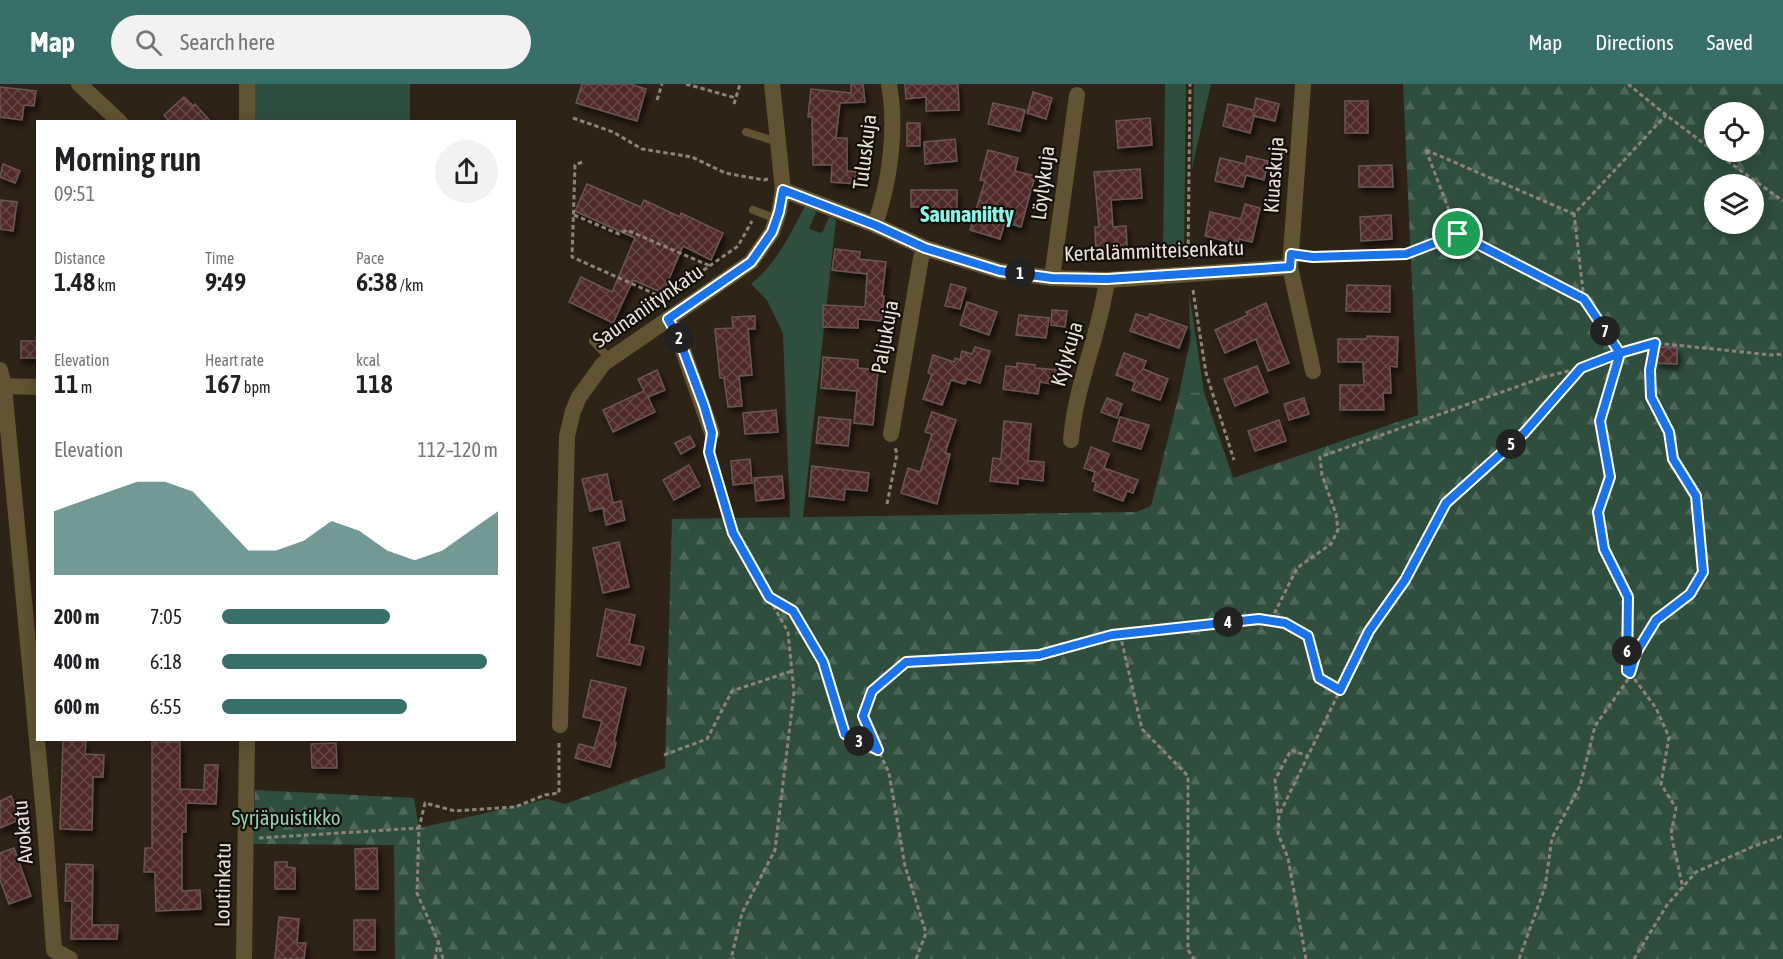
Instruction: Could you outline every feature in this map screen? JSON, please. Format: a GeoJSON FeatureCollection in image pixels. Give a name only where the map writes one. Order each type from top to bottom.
{"type":"FeatureCollection","features":[{"type":"Feature","properties":{"kind":"street"},"geometry":{"type":"LineString","coordinates":[[79,84],[118,120]]}},
{"type":"Feature","properties":{"kind":"street"},"geometry":{"type":"LineString","coordinates":[[247,84],[247,120]]}},
{"type":"Feature","properties":{"kind":"street","name":"Saunaniitynkatu"},"geometry":{"type":"LineString","coordinates":[[560,724],[567,436],[573,411],[579,398],[603,364],[751,262],[772,232],[777,219],[782,183],[772,84]]}},
{"type":"Feature","properties":{"kind":"street","name":"Tuluskuja"},"geometry":{"type":"LineString","coordinates":[[875,225],[888,176],[893,109],[889,84]]}},
{"type":"Feature","properties":{"kind":"street","name":"Kiuaskuja"},"geometry":{"type":"LineString","coordinates":[[1304,85],[1291,261],[1313,371]]}},
{"type":"Feature","properties":{"kind":"street","name":"Löylykuja"},"geometry":{"type":"LineString","coordinates":[[1052,278],[1077,95]]}},
{"type":"Feature","properties":{"kind":"street","name":"Kertalämmitteisenkatu"},"geometry":{"type":"LineString","coordinates":[[782,183],[925,248],[1000,271],[1052,278],[1107,279],[1189,267],[1291,261]]}},
{"type":"Feature","properties":{"kind":"street","name":"Paljukuja"},"geometry":{"type":"LineString","coordinates":[[891,434],[921,258],[925,248]]}},
{"type":"Feature","properties":{"kind":"street","name":"Kylykuja"},"geometry":{"type":"LineString","coordinates":[[1071,440],[1072,420],[1104,307],[1107,279]]}},
{"type":"Feature","properties":{"kind":"street"},"geometry":{"type":"LineString","coordinates":[[668,319],[678,336],[712,433]]}},
{"type":"Feature","properties":{"kind":"street","name":"Avokatu"},"geometry":{"type":"LineString","coordinates":[[0,370],[36,734]]}},
{"type":"Feature","properties":{"kind":"street"},"geometry":{"type":"LineString","coordinates":[[2,386],[36,387]]}},
{"type":"Feature","properties":{"kind":"street","name":"Avokatu"},"geometry":{"type":"LineString","coordinates":[[37,741],[54,950],[67,959]]}},
{"type":"Feature","properties":{"kind":"street","name":"Loutinkatu"},"geometry":{"type":"LineString","coordinates":[[244,959],[247,741]]}},
{"type":"Feature","properties":{"kind":"lane"},"geometry":{"type":"LineString","coordinates":[[746,132],[778,142]]}},
{"type":"Feature","properties":{"kind":"lane"},"geometry":{"type":"LineString","coordinates":[[755,211],[777,219]]}},
{"type":"Feature","properties":{"kind":"lane"},"geometry":{"type":"LineString","coordinates":[[595,342],[610,359]]}},
{"type":"Feature","properties":{"kind":"path"},"geometry":{"type":"LineString","coordinates":[[657,100],[662,84]]}},
{"type":"Feature","properties":{"kind":"path"},"geometry":{"type":"LineString","coordinates":[[686,84],[736,98]]}},
{"type":"Feature","properties":{"kind":"path"},"geometry":{"type":"LineString","coordinates":[[734,104],[740,84]]}},
{"type":"Feature","properties":{"kind":"path"},"geometry":{"type":"LineString","coordinates":[[1190,84],[1189,267],[1206,373],[1234,460]]}},
{"type":"Feature","properties":{"kind":"path"},"geometry":{"type":"LineString","coordinates":[[1628,84],[1704,143]]}},
{"type":"Feature","properties":{"kind":"path"},"geometry":{"type":"LineString","coordinates":[[1620,353],[1584,299],[1574,214],[1666,115]]}},
{"type":"Feature","properties":{"kind":"path"},"geometry":{"type":"LineString","coordinates":[[573,118],[613,132],[642,149],[692,157],[725,173],[782,183]]}},
{"type":"Feature","properties":{"kind":"path"},"geometry":{"type":"LineString","coordinates":[[1574,214],[1426,150],[1458,234],[1584,299]]}},
{"type":"Feature","properties":{"kind":"path"},"geometry":{"type":"LineString","coordinates":[[582,162],[575,165],[572,257],[664,298]]}},
{"type":"Feature","properties":{"kind":"path"},"geometry":{"type":"LineString","coordinates":[[1730,162],[1783,201]]}},
{"type":"Feature","properties":{"kind":"path"},"geometry":{"type":"LineString","coordinates":[[595,342],[664,298],[738,246],[755,211]]}},
{"type":"Feature","properties":{"kind":"path"},"geometry":{"type":"LineString","coordinates":[[573,215],[619,234],[627,230],[710,266]]}},
{"type":"Feature","properties":{"kind":"path"},"geometry":{"type":"LineString","coordinates":[[1291,261],[1313,257],[1406,254],[1458,234]]}},
{"type":"Feature","properties":{"kind":"path"},"geometry":{"type":"LineString","coordinates":[[1519,959],[1545,887],[1552,838],[1580,786],[1595,726],[1629,678],[1636,653],[1656,620],[1690,594],[1703,572],[1696,496],[1673,459],[1669,432],[1651,397],[1650,370],[1655,343]]}},
{"type":"Feature","properties":{"kind":"path"},"geometry":{"type":"LineString","coordinates":[[1270,620],[1297,568],[1330,544],[1338,530],[1336,514],[1322,475],[1320,457],[1544,377],[1581,368],[1655,343],[1772,355],[1783,354]]}},
{"type":"Feature","properties":{"kind":"path"},"geometry":{"type":"LineString","coordinates":[[1620,353],[1600,421],[1610,477],[1598,512],[1604,549],[1628,597],[1627,671],[1656,708],[1669,737],[1661,784],[1676,808],[1671,834],[1683,888]]}},
{"type":"Feature","properties":{"kind":"path"},"geometry":{"type":"LineString","coordinates":[[1278,815],[1369,631],[1405,580],[1446,503],[1524,433],[1581,368]]}},
{"type":"Feature","properties":{"kind":"path"},"geometry":{"type":"LineString","coordinates":[[712,433],[709,452],[733,533],[788,632],[794,692],[775,850],[742,914],[732,959]]}},
{"type":"Feature","properties":{"kind":"path"},"geometry":{"type":"LineString","coordinates":[[887,504],[897,454],[891,434]]}},
{"type":"Feature","properties":{"kind":"path"},"geometry":{"type":"LineString","coordinates":[[769,597],[793,611],[823,662],[845,734],[878,750]]}},
{"type":"Feature","properties":{"kind":"path"},"geometry":{"type":"LineString","coordinates":[[916,959],[926,933],[905,866],[889,773],[863,716],[872,691],[906,662],[1039,655],[1120,634],[1259,619],[1285,623],[1308,636],[1319,678],[1340,690]]}},
{"type":"Feature","properties":{"kind":"path"},"geometry":{"type":"LineString","coordinates":[[1120,634],[1142,729],[1188,776],[1188,950],[1194,959]]}},
{"type":"Feature","properties":{"kind":"path"},"geometry":{"type":"LineString","coordinates":[[664,755],[707,739],[732,691],[792,670]]}},
{"type":"Feature","properties":{"kind":"path"},"geometry":{"type":"LineString","coordinates":[[443,959],[438,941],[417,893],[419,828],[425,803],[454,811],[515,807],[545,795],[559,793],[560,724]]}},
{"type":"Feature","properties":{"kind":"path"},"geometry":{"type":"LineString","coordinates":[[1306,959],[1288,858],[1278,834],[1275,780],[1291,750],[1308,756]]}},
{"type":"Feature","properties":{"kind":"path"},"geometry":{"type":"LineString","coordinates":[[247,839],[419,828]]}},
{"type":"Feature","properties":{"kind":"path"},"geometry":{"type":"LineString","coordinates":[[1634,959],[1667,906],[1696,872],[1783,836]]}},
{"type":"Feature","properties":{"kind":"path"},"geometry":{"type":"LineString","coordinates":[[435,959],[438,941]]}},
{"type":"Feature","properties":{"kind":"green space"},"geometry":{"type":"Polygon","coordinates":[[[253,84],[410,84],[410,120],[252,120],[253,84]]]}},
{"type":"Feature","properties":{"kind":"green space"},"geometry":{"type":"Polygon","coordinates":[[[1165,84],[1186,84],[1184,254],[1163,257],[1165,84]]]}},
{"type":"Feature","properties":{"kind":"green space"},"geometry":{"type":"Polygon","coordinates":[[[1194,84],[1211,84],[1192,168],[1194,84]]]}},
{"type":"Feature","properties":{"kind":"green space","name":"Syrjäpuistikko"},"geometry":{"type":"Polygon","coordinates":[[[1403,84],[1783,84],[1783,959],[395,959],[394,845],[253,844],[255,790],[414,798],[419,828],[547,799],[565,804],[665,768],[672,519],[1136,512],[1151,506],[1179,394],[1204,392],[1233,478],[1418,415],[1403,84]]]}},
{"type":"Feature","properties":{"kind":"green space"},"geometry":{"type":"Polygon","coordinates":[[[805,206],[817,210],[809,229],[822,233],[829,217],[836,220],[803,517],[790,518],[783,333],[767,300],[751,284],[775,258],[805,206]]]}},
{"type":"Feature","properties":{"kind":"green space"},"geometry":{"type":"Polygon","coordinates":[[[1189,292],[1204,392],[1179,394],[1190,341],[1189,292]]]}},
{"type":"Feature","properties":{"kind":"building"},"geometry":{"type":"Polygon","coordinates":[[[582,84],[630,84],[646,89],[637,121],[576,103],[582,84]]]}},
{"type":"Feature","properties":{"kind":"building"},"geometry":{"type":"Polygon","coordinates":[[[851,84],[863,84],[865,102],[840,103],[836,138],[847,138],[847,171],[858,172],[857,184],[831,182],[832,165],[813,165],[812,117],[808,117],[811,89],[851,93],[851,84]]]}},
{"type":"Feature","properties":{"kind":"building"},"geometry":{"type":"Polygon","coordinates":[[[905,84],[958,84],[959,110],[926,111],[926,97],[906,99],[905,84]]]}},
{"type":"Feature","properties":{"kind":"building"},"geometry":{"type":"Polygon","coordinates":[[[0,87],[36,91],[34,106],[24,105],[22,120],[0,117],[0,87]]]}},
{"type":"Feature","properties":{"kind":"building"},"geometry":{"type":"Polygon","coordinates":[[[1033,92],[1052,98],[1046,119],[1027,113],[1033,92]]]}},
{"type":"Feature","properties":{"kind":"building"},"geometry":{"type":"Polygon","coordinates":[[[184,97],[193,106],[195,104],[209,120],[168,120],[164,115],[184,97]]]}},
{"type":"Feature","properties":{"kind":"building"},"geometry":{"type":"Polygon","coordinates":[[[1256,98],[1279,104],[1275,121],[1254,116],[1250,133],[1223,126],[1228,104],[1254,110],[1256,98]]]}},
{"type":"Feature","properties":{"kind":"building"},"geometry":{"type":"Polygon","coordinates":[[[1345,101],[1368,101],[1368,133],[1345,133],[1345,101]]]}},
{"type":"Feature","properties":{"kind":"building"},"geometry":{"type":"Polygon","coordinates":[[[993,103],[1025,110],[1020,131],[988,124],[993,103]]]}},
{"type":"Feature","properties":{"kind":"building"},"geometry":{"type":"Polygon","coordinates":[[[1150,118],[1152,145],[1118,148],[1116,121],[1150,118]]]}},
{"type":"Feature","properties":{"kind":"building"},"geometry":{"type":"Polygon","coordinates":[[[907,123],[920,123],[920,146],[907,146],[907,123]]]}},
{"type":"Feature","properties":{"kind":"building"},"geometry":{"type":"Polygon","coordinates":[[[955,139],[957,161],[925,164],[924,142],[955,139]]]}},
{"type":"Feature","properties":{"kind":"building"},"geometry":{"type":"Polygon","coordinates":[[[988,150],[1018,158],[1015,171],[1035,176],[1021,227],[1005,222],[1000,239],[970,230],[985,181],[980,180],[988,150]]]}},
{"type":"Feature","properties":{"kind":"building"},"geometry":{"type":"Polygon","coordinates":[[[1247,156],[1268,161],[1264,180],[1246,175],[1243,187],[1215,181],[1220,158],[1245,164],[1247,156]]]}},
{"type":"Feature","properties":{"kind":"building"},"geometry":{"type":"Polygon","coordinates":[[[3,164],[20,171],[15,183],[0,177],[3,164]]]}},
{"type":"Feature","properties":{"kind":"building"},"geometry":{"type":"Polygon","coordinates":[[[1392,165],[1393,187],[1359,187],[1359,166],[1392,165]]]}},
{"type":"Feature","properties":{"kind":"building"},"geometry":{"type":"Polygon","coordinates":[[[1140,169],[1142,198],[1111,200],[1113,227],[1126,226],[1127,248],[1096,250],[1095,227],[1099,227],[1094,172],[1140,169]]]}},
{"type":"Feature","properties":{"kind":"building"},"geometry":{"type":"Polygon","coordinates":[[[587,184],[641,207],[644,200],[680,217],[681,213],[723,233],[711,260],[683,246],[663,293],[633,280],[613,323],[569,302],[581,277],[612,292],[635,238],[575,211],[587,184]]]}},
{"type":"Feature","properties":{"kind":"building"},"geometry":{"type":"Polygon","coordinates":[[[911,190],[957,190],[957,215],[924,215],[924,207],[911,207],[911,190]]]}},
{"type":"Feature","properties":{"kind":"building"},"geometry":{"type":"Polygon","coordinates":[[[0,200],[17,202],[13,231],[0,229],[0,200]]]}},
{"type":"Feature","properties":{"kind":"building"},"geometry":{"type":"Polygon","coordinates":[[[1245,204],[1260,208],[1252,242],[1239,239],[1238,244],[1205,236],[1210,212],[1241,219],[1245,204]]]}},
{"type":"Feature","properties":{"kind":"building"},"geometry":{"type":"Polygon","coordinates":[[[1391,215],[1392,239],[1361,241],[1360,217],[1391,215]]]}},
{"type":"Feature","properties":{"kind":"building"},"geometry":{"type":"Polygon","coordinates":[[[835,249],[860,252],[859,259],[886,262],[882,321],[858,319],[858,328],[823,327],[823,305],[865,307],[867,274],[832,270],[835,249]]]}},
{"type":"Feature","properties":{"kind":"building"},"geometry":{"type":"Polygon","coordinates":[[[951,284],[966,288],[960,309],[945,306],[951,284]]]}},
{"type":"Feature","properties":{"kind":"building"},"geometry":{"type":"Polygon","coordinates":[[[1347,285],[1390,286],[1390,312],[1346,311],[1347,285]]]}},
{"type":"Feature","properties":{"kind":"building"},"geometry":{"type":"Polygon","coordinates":[[[967,302],[997,312],[989,335],[960,325],[967,302]]]}},
{"type":"Feature","properties":{"kind":"building"},"geometry":{"type":"Polygon","coordinates":[[[1266,303],[1289,363],[1268,371],[1256,339],[1225,353],[1215,330],[1248,315],[1246,312],[1266,303]]]}},
{"type":"Feature","properties":{"kind":"building"},"geometry":{"type":"Polygon","coordinates":[[[1052,310],[1067,311],[1065,327],[1051,325],[1052,310]]]}},
{"type":"Feature","properties":{"kind":"building"},"geometry":{"type":"Polygon","coordinates":[[[1136,314],[1148,318],[1150,314],[1187,327],[1179,348],[1130,331],[1136,314]]]}},
{"type":"Feature","properties":{"kind":"building"},"geometry":{"type":"Polygon","coordinates":[[[1019,315],[1049,318],[1046,338],[1016,335],[1019,315]]]}},
{"type":"Feature","properties":{"kind":"building"},"geometry":{"type":"Polygon","coordinates":[[[755,316],[755,329],[748,329],[752,375],[739,376],[742,406],[728,407],[724,378],[720,378],[715,329],[733,328],[732,317],[755,316]]]}},
{"type":"Feature","properties":{"kind":"building"},"geometry":{"type":"Polygon","coordinates":[[[1367,336],[1398,337],[1397,367],[1390,366],[1391,393],[1383,393],[1384,410],[1340,410],[1340,385],[1364,385],[1363,362],[1338,362],[1338,339],[1367,339],[1367,336]]]}},
{"type":"Feature","properties":{"kind":"building"},"geometry":{"type":"Polygon","coordinates":[[[21,341],[36,341],[36,358],[21,358],[21,341]]]}},
{"type":"Feature","properties":{"kind":"building"},"geometry":{"type":"Polygon","coordinates":[[[975,347],[990,351],[980,383],[967,379],[965,384],[951,380],[942,405],[923,399],[932,374],[928,373],[933,355],[954,362],[955,358],[960,360],[962,351],[972,354],[975,347]]]}},
{"type":"Feature","properties":{"kind":"building"},"geometry":{"type":"Polygon","coordinates":[[[1658,347],[1677,348],[1677,364],[1657,363],[1658,347]]]}},
{"type":"Feature","properties":{"kind":"building"},"geometry":{"type":"Polygon","coordinates":[[[1124,353],[1146,361],[1143,369],[1168,379],[1160,400],[1132,390],[1135,382],[1116,375],[1124,353]]]}},
{"type":"Feature","properties":{"kind":"building"},"geometry":{"type":"Polygon","coordinates":[[[823,357],[858,360],[858,368],[878,370],[873,425],[854,423],[857,391],[821,388],[823,357]]]}},
{"type":"Feature","properties":{"kind":"building"},"geometry":{"type":"Polygon","coordinates":[[[1017,363],[1035,365],[1035,368],[1060,370],[1058,385],[1040,382],[1038,394],[1003,389],[1006,366],[1017,367],[1017,363]]]}},
{"type":"Feature","properties":{"kind":"building"},"geometry":{"type":"Polygon","coordinates":[[[1257,366],[1268,392],[1235,406],[1224,379],[1257,366]]]}},
{"type":"Feature","properties":{"kind":"building"},"geometry":{"type":"Polygon","coordinates":[[[657,370],[665,390],[648,397],[655,412],[613,432],[603,410],[644,391],[638,379],[657,370]]]}},
{"type":"Feature","properties":{"kind":"building"},"geometry":{"type":"Polygon","coordinates":[[[1107,398],[1122,404],[1117,418],[1101,412],[1107,398]]]}},
{"type":"Feature","properties":{"kind":"building"},"geometry":{"type":"Polygon","coordinates":[[[1304,398],[1309,414],[1289,420],[1284,404],[1304,398]]]}},
{"type":"Feature","properties":{"kind":"building"},"geometry":{"type":"Polygon","coordinates":[[[776,410],[778,432],[745,434],[743,413],[776,410]]]}},
{"type":"Feature","properties":{"kind":"building"},"geometry":{"type":"Polygon","coordinates":[[[932,412],[956,420],[945,453],[950,454],[937,504],[901,493],[908,468],[920,472],[932,434],[925,432],[932,412]]]}},
{"type":"Feature","properties":{"kind":"building"},"geometry":{"type":"Polygon","coordinates":[[[819,417],[851,420],[848,446],[816,443],[819,417]]]}},
{"type":"Feature","properties":{"kind":"building"},"geometry":{"type":"Polygon","coordinates":[[[1120,417],[1149,425],[1141,449],[1113,441],[1120,417]]]}},
{"type":"Feature","properties":{"kind":"building"},"geometry":{"type":"Polygon","coordinates":[[[1279,420],[1286,441],[1255,451],[1248,431],[1279,420]]]}},
{"type":"Feature","properties":{"kind":"building"},"geometry":{"type":"Polygon","coordinates":[[[1004,421],[1031,424],[1028,461],[1044,462],[1043,481],[1018,478],[1018,484],[990,481],[993,458],[1001,459],[1004,421]]]}},
{"type":"Feature","properties":{"kind":"building"},"geometry":{"type":"Polygon","coordinates":[[[690,436],[695,446],[681,454],[675,443],[690,436]]]}},
{"type":"Feature","properties":{"kind":"building"},"geometry":{"type":"Polygon","coordinates":[[[1091,447],[1109,454],[1104,468],[1138,480],[1133,493],[1127,491],[1123,501],[1094,490],[1096,482],[1092,481],[1095,472],[1084,468],[1091,447]]]}},
{"type":"Feature","properties":{"kind":"building"},"geometry":{"type":"Polygon","coordinates":[[[750,459],[752,483],[733,485],[731,461],[750,459]]]}},
{"type":"Feature","properties":{"kind":"building"},"geometry":{"type":"Polygon","coordinates":[[[689,465],[700,486],[674,500],[663,480],[689,465]]]}},
{"type":"Feature","properties":{"kind":"building"},"geometry":{"type":"Polygon","coordinates":[[[812,466],[869,473],[867,491],[845,489],[844,500],[809,496],[812,466]]]}},
{"type":"Feature","properties":{"kind":"building"},"geometry":{"type":"Polygon","coordinates":[[[607,474],[613,503],[621,501],[625,520],[606,525],[603,508],[590,511],[582,479],[607,474]]]}},
{"type":"Feature","properties":{"kind":"building"},"geometry":{"type":"Polygon","coordinates":[[[782,476],[784,498],[756,501],[754,478],[782,476]]]}},
{"type":"Feature","properties":{"kind":"building"},"geometry":{"type":"Polygon","coordinates":[[[619,542],[629,587],[603,593],[593,548],[619,542]]]}},
{"type":"Feature","properties":{"kind":"building"},"geometry":{"type":"Polygon","coordinates":[[[606,609],[635,615],[629,644],[644,647],[640,665],[597,656],[606,609]]]}},
{"type":"Feature","properties":{"kind":"building"},"geometry":{"type":"Polygon","coordinates":[[[591,680],[626,688],[610,767],[575,758],[579,744],[594,748],[602,721],[583,717],[591,680]]]}},
{"type":"Feature","properties":{"kind":"building"},"geometry":{"type":"Polygon","coordinates":[[[63,741],[86,741],[85,754],[104,755],[103,777],[93,777],[92,830],[60,829],[63,741]]]}},
{"type":"Feature","properties":{"kind":"building"},"geometry":{"type":"Polygon","coordinates":[[[152,742],[180,742],[180,789],[204,790],[205,765],[218,765],[216,804],[186,803],[186,832],[182,832],[182,891],[200,890],[201,909],[156,911],[155,872],[144,872],[145,848],[152,848],[152,742]]]}},
{"type":"Feature","properties":{"kind":"building"},"geometry":{"type":"Polygon","coordinates":[[[336,743],[337,768],[312,768],[311,744],[336,743]]]}},
{"type":"Feature","properties":{"kind":"building"},"geometry":{"type":"Polygon","coordinates":[[[11,796],[21,819],[0,828],[0,801],[11,796]]]}},
{"type":"Feature","properties":{"kind":"building"},"geometry":{"type":"Polygon","coordinates":[[[14,848],[31,896],[9,904],[0,880],[0,853],[14,848]]]}},
{"type":"Feature","properties":{"kind":"building"},"geometry":{"type":"Polygon","coordinates":[[[377,848],[378,889],[356,889],[355,849],[377,848]]]}},
{"type":"Feature","properties":{"kind":"building"},"geometry":{"type":"Polygon","coordinates":[[[275,862],[287,862],[287,867],[295,868],[295,889],[275,889],[275,862]]]}},
{"type":"Feature","properties":{"kind":"building"},"geometry":{"type":"Polygon","coordinates":[[[66,864],[93,865],[92,925],[118,925],[117,939],[71,939],[72,901],[65,901],[66,864]]]}},
{"type":"Feature","properties":{"kind":"building"},"geometry":{"type":"Polygon","coordinates":[[[279,917],[299,919],[297,943],[306,943],[304,959],[275,959],[279,917]]]}},
{"type":"Feature","properties":{"kind":"building"},"geometry":{"type":"Polygon","coordinates":[[[354,920],[375,920],[375,950],[354,950],[354,920]]]}},
{"type":"Feature","properties":{"kind":"district","name":"Saunaniitty"},"geometry":{"type":"Point","coordinates":[967,214]}},
{"type":"Feature","properties":{"kind":"route"},"geometry":{"type":"LineString","coordinates":[[1458,234],[1406,254],[1313,257],[1291,254],[1290,267],[1107,279],[1052,278],[1000,271],[925,248],[875,225],[783,190],[772,232],[751,262],[668,319],[678,336],[704,406],[712,433],[709,452],[733,533],[769,597],[793,611],[823,662],[845,734],[878,750],[863,716],[872,691],[906,662],[1039,655],[1112,635],[1259,619],[1285,623],[1308,636],[1319,678],[1340,690],[1369,631],[1405,580],[1446,503],[1524,433],[1581,368],[1620,353],[1600,421],[1610,477],[1598,512],[1604,549],[1628,597],[1627,671],[1630,673],[1636,653],[1656,620],[1690,594],[1703,572],[1696,496],[1673,459],[1669,432],[1651,397],[1650,370],[1655,343],[1620,353],[1584,299],[1458,234]]}}]}
